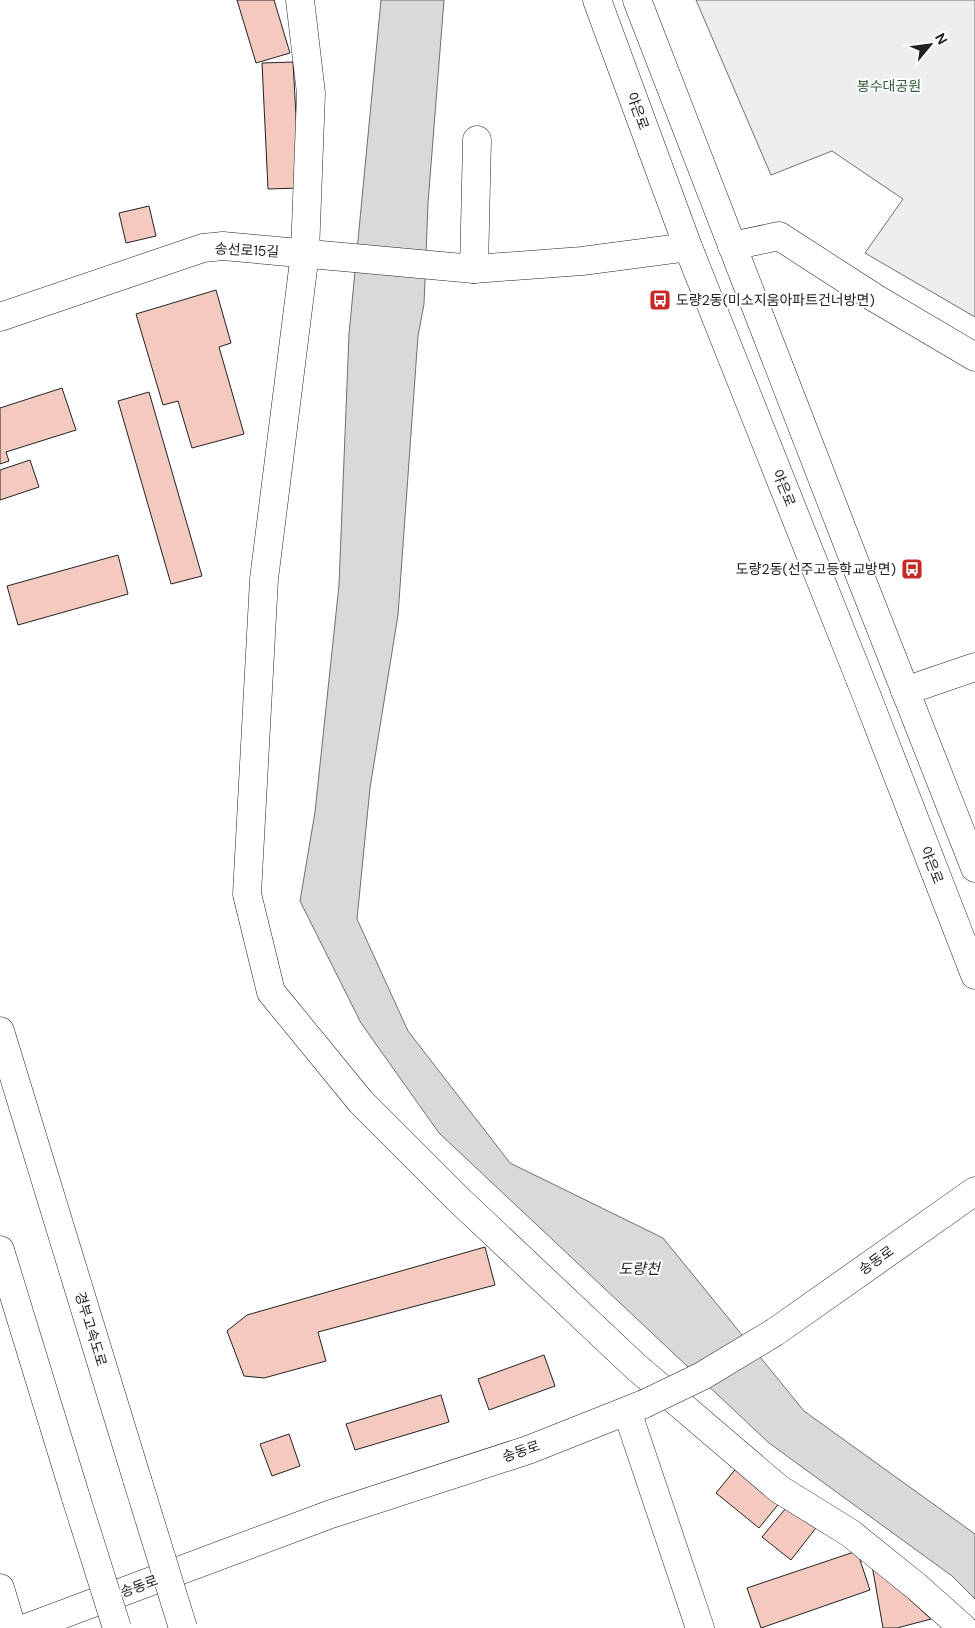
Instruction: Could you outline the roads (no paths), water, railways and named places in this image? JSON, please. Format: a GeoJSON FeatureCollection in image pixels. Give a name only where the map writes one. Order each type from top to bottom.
{"type":"FeatureCollection","features":[{"type":"Feature","properties":{"kind":"main road"},"geometry":{"type":"LineString","coordinates":[[300,0],[310,92],[315,254],[264,579],[247,894],[272,992],[361,1102],[458,1199],[635,1366],[779,1489],[850,1533],[917,1587],[962,1628]]}},
{"type":"Feature","properties":{"kind":"main road","name":"야은로"},"geometry":{"type":"LineString","coordinates":[[597,0],[688,247],[866,694],[975,975]]}},
{"type":"Feature","properties":{"kind":"main road"},"geometry":{"type":"LineString","coordinates":[[637,0],[975,868]]}},
{"type":"Feature","properties":{"kind":"main road"},"geometry":{"type":"LineString","coordinates":[[474,269],[477,140]]}},
{"type":"Feature","properties":{"kind":"main road"},"geometry":{"type":"LineString","coordinates":[[732,246],[779,236],[875,298],[975,357]]}},
{"type":"Feature","properties":{"kind":"main road","name":"송선로15길"},"geometry":{"type":"LineString","coordinates":[[0,318],[203,248],[223,246],[474,269],[582,261],[688,247]]}},
{"type":"Feature","properties":{"kind":"main road"},"geometry":{"type":"LineString","coordinates":[[905,690],[975,667]]}},
{"type":"Feature","properties":{"kind":"main road","name":"경부고속도로"},"geometry":{"type":"LineString","coordinates":[[0,1031],[183,1628]]}},
{"type":"Feature","properties":{"kind":"main road","name":"송동로"},"geometry":{"type":"LineString","coordinates":[[26,1628],[331,1514],[528,1450],[636,1408],[682,1387],[775,1332],[975,1191]]}},
{"type":"Feature","properties":{"kind":"main road"},"geometry":{"type":"LineString","coordinates":[[0,1250],[117,1628]]}},
{"type":"Feature","properties":{"kind":"main road"},"geometry":{"type":"LineString","coordinates":[[636,1408],[700,1628]]}},
{"type":"Feature","properties":{"kind":"main road"},"geometry":{"type":"LineString","coordinates":[[0,1588],[12,1628]]}},
{"type":"Feature","properties":{"kind":"water","name":"도량천"},"geometry":{"type":"Polygon","coordinates":[[[381,0],[444,0],[428,203],[424,304],[418,336],[398,615],[370,788],[357,919],[408,1031],[510,1163],[663,1238],[804,1411],[975,1534],[975,1599],[952,1576],[769,1443],[439,1133],[361,1023],[300,901],[315,812],[339,585],[349,334],[381,0]]]}},
{"type":"Feature","properties":{"kind":"place","name":"도량2동(미소지움아파트건너방면)"},"geometry":{"type":"Point","coordinates":[660,300]}},
{"type":"Feature","properties":{"kind":"place","name":"도량2동(선주고등학교방면)"},"geometry":{"type":"Point","coordinates":[912,569]}},
{"type":"Feature","properties":{"kind":"park label","name":"봉수대공원"},"geometry":{"type":"Point","coordinates":[889,86]}}]}
